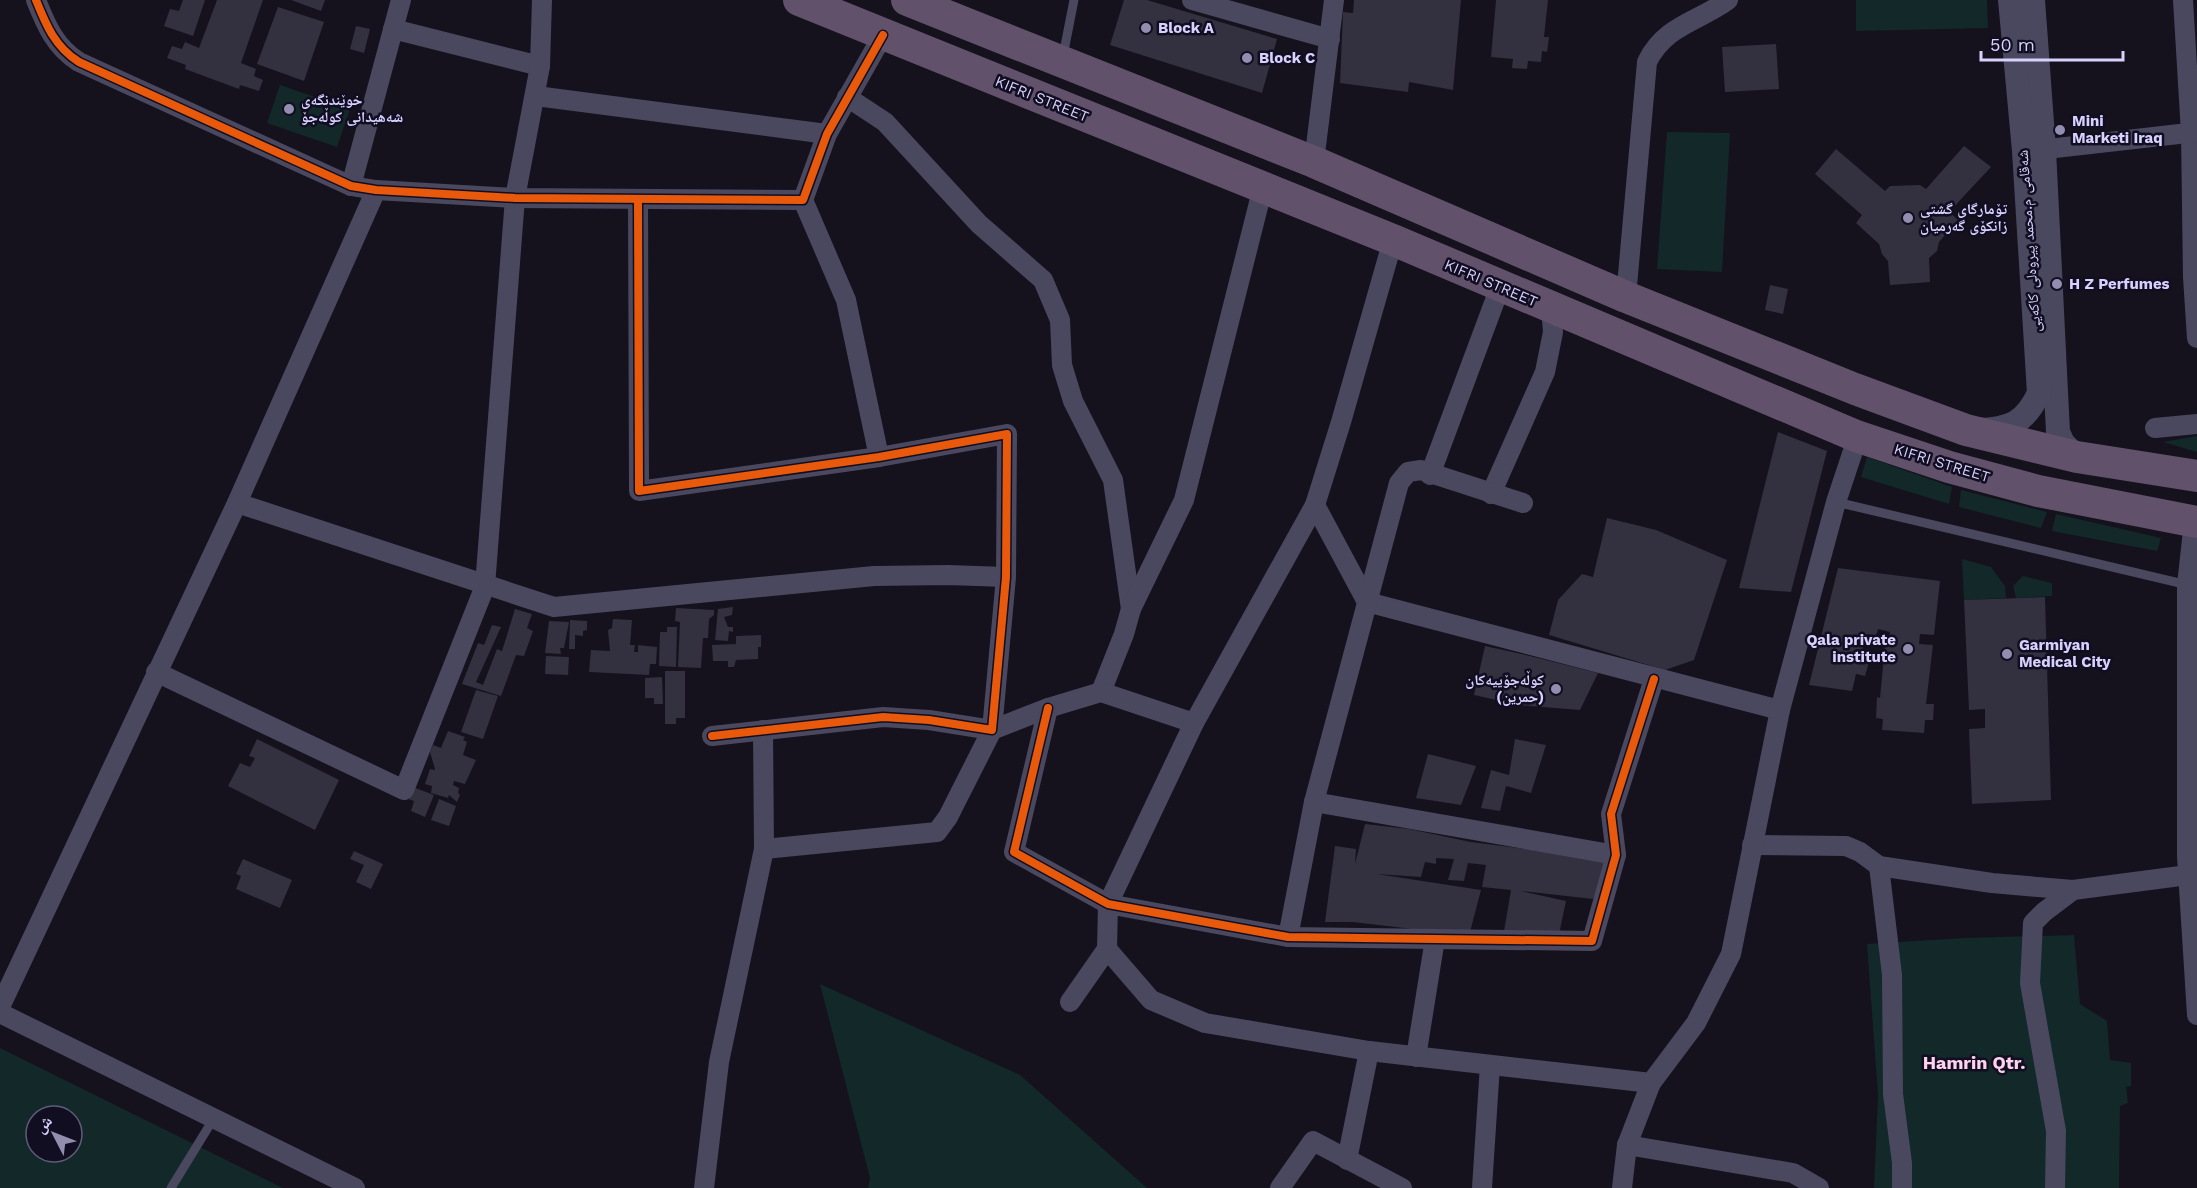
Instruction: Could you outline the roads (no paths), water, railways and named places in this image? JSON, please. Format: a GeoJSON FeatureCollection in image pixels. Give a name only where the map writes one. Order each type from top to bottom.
{"type":"FeatureCollection","features":[{"type":"Feature","properties":{"kind":"highway","name":"KIFRI STREET"},"geometry":{"type":"LineString","coordinates":[[799,0],[1393,240],[1856,436],[1949,467],[2038,491],[2195,522]]}},
{"type":"Feature","properties":{"kind":"highway"},"geometry":{"type":"LineString","coordinates":[[907,0],[1314,162],[1626,297],[1782,361],[1966,430],[2077,457],[2197,476]]}},
{"type":"Feature","properties":{"kind":"street"},"geometry":{"type":"LineString","coordinates":[[36,0],[57,44],[79,62],[351,186],[376,190],[515,198],[803,200]]}},
{"type":"Feature","properties":{"kind":"street"},"geometry":{"type":"LineString","coordinates":[[351,186],[401,0]]}},
{"type":"Feature","properties":{"kind":"street"},"geometry":{"type":"LineString","coordinates":[[156,672],[404,790],[485,586],[515,198],[536,96],[540,66],[542,0]]}},
{"type":"Feature","properties":{"kind":"street"},"geometry":{"type":"LineString","coordinates":[[1192,0],[1330,39]]}},
{"type":"Feature","properties":{"kind":"street"},"geometry":{"type":"LineString","coordinates":[[1314,162],[1334,0]]}},
{"type":"Feature","properties":{"kind":"street"},"geometry":{"type":"LineString","coordinates":[[1626,297],[1647,62],[1654,46],[1667,35],[1728,0]]}},
{"type":"Feature","properties":{"kind":"street","name":"شەقامی م.محمد پیروەلی کاکەیی"},"geometry":{"type":"LineString","coordinates":[[2010,0],[2034,151],[2058,432],[2063,443],[2077,457]]}},
{"type":"Feature","properties":{"kind":"street","name":"شەقامی م.محمد پیروەلی کاکەیی"},"geometry":{"type":"LineString","coordinates":[[1966,430],[2008,426],[2021,420],[2032,408],[2039,393],[2033,0]]}},
{"type":"Feature","properties":{"kind":"street"},"geometry":{"type":"LineString","coordinates":[[2183,0],[2194,133],[2197,338]]}},
{"type":"Feature","properties":{"kind":"street"},"geometry":{"type":"LineString","coordinates":[[393,29],[540,66]]}},
{"type":"Feature","properties":{"kind":"street"},"geometry":{"type":"LineString","coordinates":[[879,457],[846,300],[803,200],[827,134],[883,35]]}},
{"type":"Feature","properties":{"kind":"street"},"geometry":{"type":"LineString","coordinates":[[536,96],[827,134]]}},
{"type":"Feature","properties":{"kind":"street"},"geometry":{"type":"LineString","coordinates":[[847,97],[885,122],[979,224],[1043,280],[1060,320],[1062,365],[1073,401],[1113,480],[1131,609]]}},
{"type":"Feature","properties":{"kind":"street"},"geometry":{"type":"LineString","coordinates":[[2034,151],[2194,133]]}},
{"type":"Feature","properties":{"kind":"street"},"geometry":{"type":"LineString","coordinates":[[1101,692],[1124,634],[1131,609],[1184,500],[1263,187]]}},
{"type":"Feature","properties":{"kind":"street"},"geometry":{"type":"LineString","coordinates":[[0,1007],[237,503],[376,190]]}},
{"type":"Feature","properties":{"kind":"street"},"geometry":{"type":"LineString","coordinates":[[638,200],[639,491],[879,457],[1007,434],[1006,577],[992,730],[948,817],[937,832],[764,849]]}},
{"type":"Feature","properties":{"kind":"street"},"geometry":{"type":"LineString","coordinates":[[1070,1002],[1107,949],[1108,904],[1194,723],[1315,505],[1393,240]]}},
{"type":"Feature","properties":{"kind":"street"},"geometry":{"type":"LineString","coordinates":[[1430,475],[1500,287]]}},
{"type":"Feature","properties":{"kind":"street"},"geometry":{"type":"LineString","coordinates":[[1491,494],[1545,372],[1553,332],[1551,308]]}},
{"type":"Feature","properties":{"kind":"street"},"geometry":{"type":"LineString","coordinates":[[2155,428],[2197,424]]}},
{"type":"Feature","properties":{"kind":"street"},"geometry":{"type":"LineString","coordinates":[[1622,1188],[1627,1145],[1651,1083],[1696,1023],[1731,954],[1780,710],[1856,436]]}},
{"type":"Feature","properties":{"kind":"street"},"geometry":{"type":"LineString","coordinates":[[1288,937],[1314,802],[1399,483],[1408,472],[1420,470],[1523,503]]}},
{"type":"Feature","properties":{"kind":"street"},"geometry":{"type":"LineString","coordinates":[[237,503],[554,608],[874,576],[1006,577]]}},
{"type":"Feature","properties":{"kind":"street"},"geometry":{"type":"LineString","coordinates":[[1315,505],[1367,602],[1654,679],[1780,710]]}},
{"type":"Feature","properties":{"kind":"street"},"geometry":{"type":"LineString","coordinates":[[2195,522],[2192,586],[2191,862],[2197,1015]]}},
{"type":"Feature","properties":{"kind":"street"},"geometry":{"type":"LineString","coordinates":[[1048,708],[1014,852],[1108,904],[1288,937],[1592,941],[1616,855],[1611,814],[1654,679]]}},
{"type":"Feature","properties":{"kind":"street"},"geometry":{"type":"LineString","coordinates":[[712,736],[883,717],[919,719],[992,730],[1048,708],[1101,692],[1194,723]]}},
{"type":"Feature","properties":{"kind":"street"},"geometry":{"type":"LineString","coordinates":[[704,1188],[719,1062],[764,849],[763,730]]}},
{"type":"Feature","properties":{"kind":"street"},"geometry":{"type":"LineString","coordinates":[[1314,802],[1616,855]]}},
{"type":"Feature","properties":{"kind":"street"},"geometry":{"type":"LineString","coordinates":[[1752,845],[1846,846],[1860,852],[1879,866],[1992,883],[2073,890],[2191,862]]}},
{"type":"Feature","properties":{"kind":"street"},"geometry":{"type":"LineString","coordinates":[[1879,866],[1892,975],[1893,1094],[1902,1163],[1902,1188]]}},
{"type":"Feature","properties":{"kind":"street"},"geometry":{"type":"LineString","coordinates":[[2055,1188],[2056,1131],[2030,983],[2033,923],[2073,890]]}},
{"type":"Feature","properties":{"kind":"street"},"geometry":{"type":"LineString","coordinates":[[1416,1057],[1435,939]]}},
{"type":"Feature","properties":{"kind":"street"},"geometry":{"type":"LineString","coordinates":[[1107,949],[1152,1000],[1205,1023],[1369,1052],[1651,1083]]}},
{"type":"Feature","properties":{"kind":"street"},"geometry":{"type":"LineString","coordinates":[[0,1013],[355,1188]]}},
{"type":"Feature","properties":{"kind":"street"},"geometry":{"type":"LineString","coordinates":[[1347,1160],[1369,1052]]}},
{"type":"Feature","properties":{"kind":"street"},"geometry":{"type":"LineString","coordinates":[[1482,1188],[1490,1065]]}},
{"type":"Feature","properties":{"kind":"street"},"geometry":{"type":"LineString","coordinates":[[1280,1188],[1313,1141],[1402,1188]]}},
{"type":"Feature","properties":{"kind":"street"},"geometry":{"type":"LineString","coordinates":[[1627,1145],[1793,1173],[1819,1188]]}},
{"type":"Feature","properties":{"kind":"lane"},"geometry":{"type":"LineString","coordinates":[[1062,61],[1074,0]]}},
{"type":"Feature","properties":{"kind":"lane"},"geometry":{"type":"LineString","coordinates":[[1836,502],[2192,586]]}},
{"type":"Feature","properties":{"kind":"lane"},"geometry":{"type":"LineString","coordinates":[[171,1188],[214,1118]]}},
{"type":"Feature","properties":{"kind":"place","name":"Block A"},"geometry":{"type":"Point","coordinates":[1146,28]}},
{"type":"Feature","properties":{"kind":"place","name":"Block C"},"geometry":{"type":"Point","coordinates":[1247,58]}},
{"type":"Feature","properties":{"kind":"place","name":"خوێندنگەی شەهیدانی کوڵەجۆ"},"geometry":{"type":"Point","coordinates":[289,109]}},
{"type":"Feature","properties":{"kind":"place","name":"Mini Marketi Iraq"},"geometry":{"type":"Point","coordinates":[2060,130]}},
{"type":"Feature","properties":{"kind":"place","name":"تۆمارگای گشتی زانکۆی گەرمیان"},"geometry":{"type":"Point","coordinates":[1908,218]}},
{"type":"Feature","properties":{"kind":"place","name":"H Z Perfumes"},"geometry":{"type":"Point","coordinates":[2057,284]}},
{"type":"Feature","properties":{"kind":"place","name":"Qala private institute"},"geometry":{"type":"Point","coordinates":[1908,649]}},
{"type":"Feature","properties":{"kind":"place","name":"Garmiyan Medical City"},"geometry":{"type":"Point","coordinates":[2007,654]}},
{"type":"Feature","properties":{"kind":"place","name":"کوڵەجۆییەکان (حمرین)"},"geometry":{"type":"Point","coordinates":[1556,689]}},
{"type":"Feature","properties":{"kind":"district","name":"Hamrin Qtr."},"geometry":{"type":"Point","coordinates":[1974,1063]}}]}
